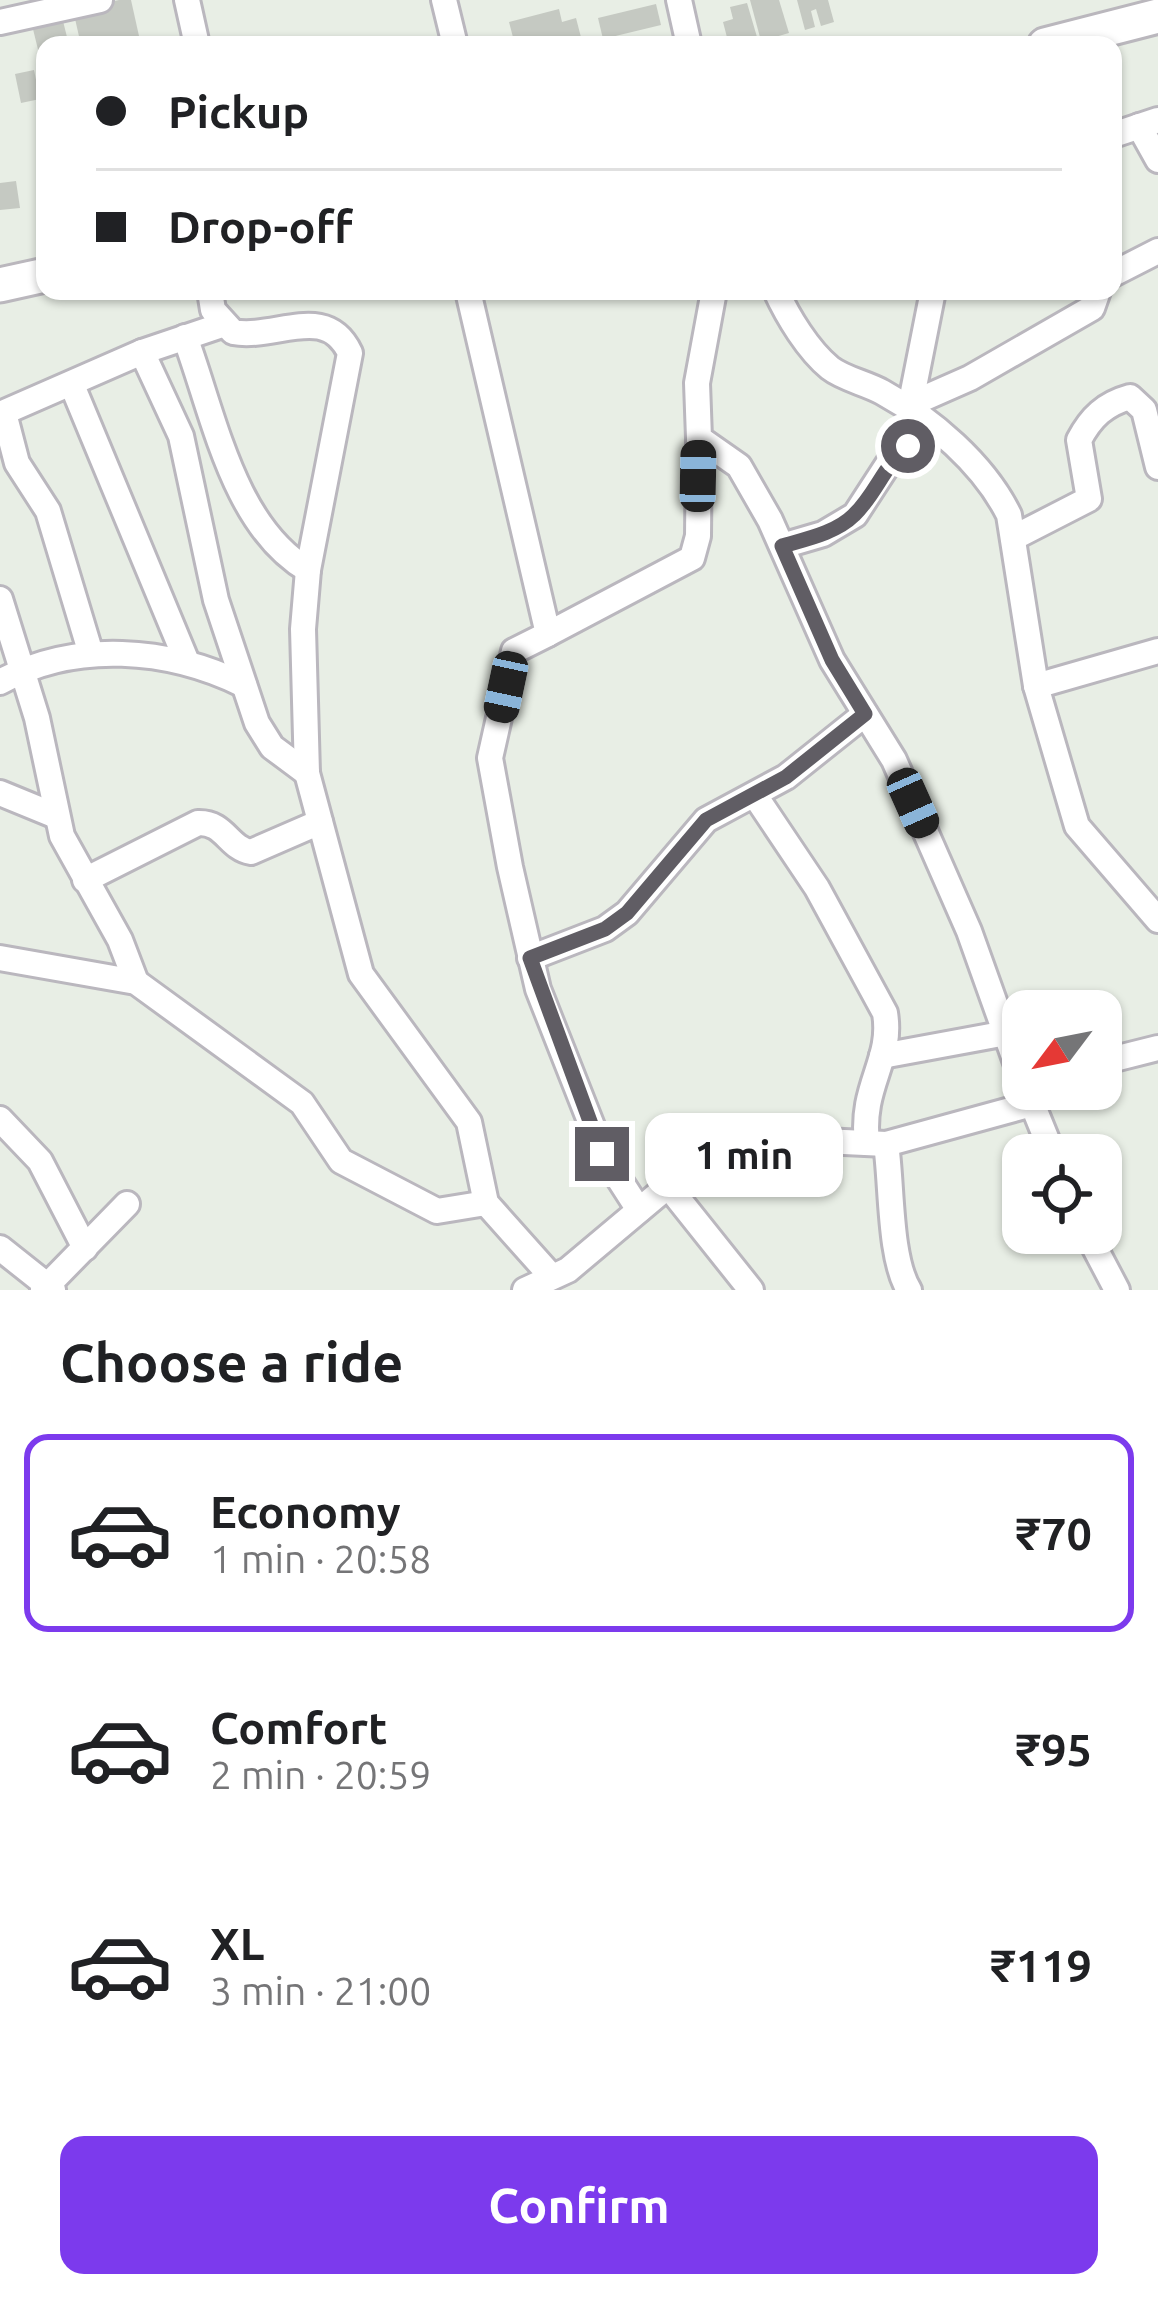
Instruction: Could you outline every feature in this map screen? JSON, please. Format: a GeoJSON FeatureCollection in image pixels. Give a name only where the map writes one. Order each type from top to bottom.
{"type":"FeatureCollection","features":[{"type":"Feature","properties":{"kind":"street"},"geometry":{"type":"LineString","coordinates":[[0,22],[100,0]]}},
{"type":"Feature","properties":{"kind":"street"},"geometry":{"type":"LineString","coordinates":[[187,0],[195,36]]}},
{"type":"Feature","properties":{"kind":"street"},"geometry":{"type":"LineString","coordinates":[[444,0],[453,36]]}},
{"type":"Feature","properties":{"kind":"street"},"geometry":{"type":"LineString","coordinates":[[679,0],[687,36]]}},
{"type":"Feature","properties":{"kind":"street"},"geometry":{"type":"LineString","coordinates":[[1066,36],[1122,12],[1158,16]]}},
{"type":"Feature","properties":{"kind":"street"},"geometry":{"type":"LineString","coordinates":[[1149,123],[1158,160]]}},
{"type":"Feature","properties":{"kind":"street"},"geometry":{"type":"LineString","coordinates":[[1122,269],[1158,251]]}},
{"type":"Feature","properties":{"kind":"street"},"geometry":{"type":"LineString","coordinates":[[0,285],[36,277]]}},
{"type":"Feature","properties":{"kind":"street"},"geometry":{"type":"LineString","coordinates":[[213,300],[222,325]]}},
{"type":"Feature","properties":{"kind":"street"},"geometry":{"type":"LineString","coordinates":[[470,300],[548,634]]}},
{"type":"Feature","properties":{"kind":"street"},"geometry":{"type":"LineString","coordinates":[[639,1210],[602,1154],[530,958],[490,758],[514,651],[682,568],[692,557],[698,536],[697,383],[712,300]]}},
{"type":"Feature","properties":{"kind":"street"},"geometry":{"type":"LineString","coordinates":[[780,300],[831,369],[910,409],[995,486],[1012,538],[1036,686],[1077,826],[1158,920]]}},
{"type":"Feature","properties":{"kind":"street"},"geometry":{"type":"LineString","coordinates":[[910,409],[931,300]]}},
{"type":"Feature","properties":{"kind":"street"},"geometry":{"type":"LineString","coordinates":[[910,409],[1092,308],[1095,300]]}},
{"type":"Feature","properties":{"kind":"street"},"geometry":{"type":"LineString","coordinates":[[91,654],[48,511],[17,464],[2,413],[142,352],[222,325],[245,334],[320,324],[343,337],[350,353],[308,570],[302,677],[307,773],[361,974],[469,1122],[486,1202],[568,1279]]}},
{"type":"Feature","properties":{"kind":"street"},"geometry":{"type":"LineString","coordinates":[[185,337],[241,489],[280,554],[308,570]]}},
{"type":"Feature","properties":{"kind":"street"},"geometry":{"type":"LineString","coordinates":[[142,352],[181,436],[211,580],[244,685],[272,747],[307,773]]}},
{"type":"Feature","properties":{"kind":"street"},"geometry":{"type":"LineString","coordinates":[[73,385],[187,662]]}},
{"type":"Feature","properties":{"kind":"street"},"geometry":{"type":"LineString","coordinates":[[1012,538],[1089,499],[1079,440],[1096,413],[1115,402],[1130,397],[1141,405],[1158,467]]}},
{"type":"Feature","properties":{"kind":"street"},"geometry":{"type":"LineString","coordinates":[[782,546],[823,533],[855,515],[892,458],[934,430]]}},
{"type":"Feature","properties":{"kind":"street"},"geometry":{"type":"LineString","coordinates":[[699,438],[740,466],[782,546],[832,660],[894,760],[1002,1006]]}},
{"type":"Feature","properties":{"kind":"street"},"geometry":{"type":"LineString","coordinates":[[0,599],[11,676],[56,816],[136,982]]}},
{"type":"Feature","properties":{"kind":"street"},"geometry":{"type":"LineString","coordinates":[[1036,686],[1158,651]]}},
{"type":"Feature","properties":{"kind":"street"},"geometry":{"type":"LineString","coordinates":[[11,676],[91,654],[187,662],[244,685]]}},
{"type":"Feature","properties":{"kind":"street"},"geometry":{"type":"LineString","coordinates":[[530,958],[605,929],[640,897],[688,835],[723,810],[756,796],[865,714]]}},
{"type":"Feature","properties":{"kind":"street"},"geometry":{"type":"LineString","coordinates":[[0,793],[56,816]]}},
{"type":"Feature","properties":{"kind":"street"},"geometry":{"type":"LineString","coordinates":[[756,796],[875,990],[888,1033],[866,1095],[895,1205],[895,1255],[908,1290]]}},
{"type":"Feature","properties":{"kind":"street"},"geometry":{"type":"LineString","coordinates":[[85,880],[198,823],[218,826],[239,848],[251,852],[320,822]]}},
{"type":"Feature","properties":{"kind":"street"},"geometry":{"type":"LineString","coordinates":[[0,958],[136,982],[302,1103],[341,1162],[437,1211],[486,1202]]}},
{"type":"Feature","properties":{"kind":"street"},"geometry":{"type":"LineString","coordinates":[[882,1055],[1002,1035]]}},
{"type":"Feature","properties":{"kind":"street"},"geometry":{"type":"LineString","coordinates":[[1122,1057],[1158,1048]]}},
{"type":"Feature","properties":{"kind":"street"},"geometry":{"type":"LineString","coordinates":[[525,1290],[568,1279],[668,1186],[760,1151],[823,1141],[877,1143],[1002,1100]]}},
{"type":"Feature","properties":{"kind":"street"},"geometry":{"type":"LineString","coordinates":[[0,1119],[40,1160],[85,1247]]}},
{"type":"Feature","properties":{"kind":"street"},"geometry":{"type":"LineString","coordinates":[[668,1186],[751,1290]]}},
{"type":"Feature","properties":{"kind":"street"},"geometry":{"type":"LineString","coordinates":[[0,1248],[48,1289],[127,1204]]}},
{"type":"Feature","properties":{"kind":"street"},"geometry":{"type":"LineString","coordinates":[[1098,1254],[1117,1290]]}},
{"type":"Feature","properties":{"kind":"building"},"geometry":{"type":"Polygon","coordinates":[[[131,0],[139,36],[79,36],[73,10],[131,0]]]}},
{"type":"Feature","properties":{"kind":"building"},"geometry":{"type":"Polygon","coordinates":[[[750,0],[779,0],[789,33],[760,36],[750,0]]]}},
{"type":"Feature","properties":{"kind":"building"},"geometry":{"type":"Polygon","coordinates":[[[797,0],[828,0],[834,22],[821,26],[816,9],[811,11],[815,27],[805,30],[797,0]]]}},
{"type":"Feature","properties":{"kind":"building"},"geometry":{"type":"Polygon","coordinates":[[[747,3],[757,36],[727,36],[723,22],[733,19],[730,7],[747,3]]]}},
{"type":"Feature","properties":{"kind":"building"},"geometry":{"type":"Polygon","coordinates":[[[656,4],[661,25],[602,36],[598,18],[656,4]]]}},
{"type":"Feature","properties":{"kind":"building"},"geometry":{"type":"Polygon","coordinates":[[[559,9],[562,22],[576,18],[581,36],[513,36],[509,22],[559,9]]]}},
{"type":"Feature","properties":{"kind":"building"},"geometry":{"type":"Polygon","coordinates":[[[62,17],[67,36],[36,36],[36,41],[32,25],[62,17]]]}},
{"type":"Feature","properties":{"kind":"building"},"geometry":{"type":"Polygon","coordinates":[[[34,70],[36,100],[21,103],[15,74],[34,70]]]}},
{"type":"Feature","properties":{"kind":"building"},"geometry":{"type":"Polygon","coordinates":[[[16,181],[20,208],[0,210],[0,183],[16,181]]]}},
{"type":"Feature","properties":{"kind":"route"},"geometry":{"type":"LineString","coordinates":[[602,1154],[530,958],[584,942],[627,913],[688,835],[706,820],[786,777],[865,714],[832,660],[782,546],[823,533],[855,515],[892,458],[908,446]]}}]}
